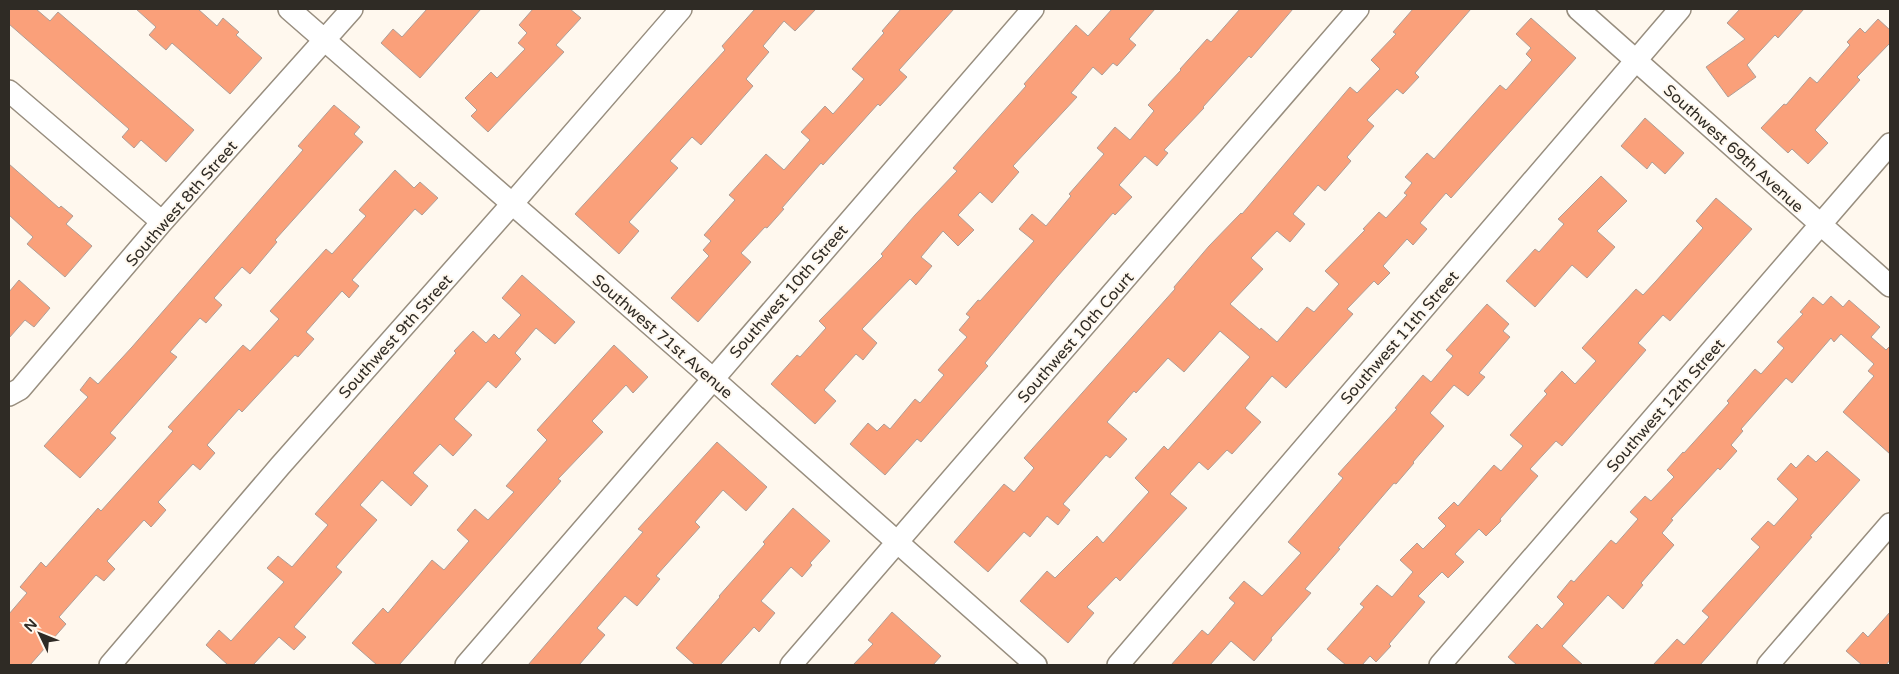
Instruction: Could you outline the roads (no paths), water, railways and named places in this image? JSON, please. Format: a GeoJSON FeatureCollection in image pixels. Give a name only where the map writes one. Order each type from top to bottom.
{"type":"FeatureCollection","features":[{"type":"Feature","properties":{"kind":"street","name":"Southwest 71st Avenue"},"geometry":{"type":"LineString","coordinates":[[288,9],[713,379],[1036,665]]}},
{"type":"Feature","properties":{"kind":"street","name":"Southwest 8th Street"},"geometry":{"type":"LineString","coordinates":[[9,395],[20,389],[162,222],[352,9]]}},
{"type":"Feature","properties":{"kind":"street","name":"Southwest 9th Street"},"geometry":{"type":"LineString","coordinates":[[110,665],[280,466],[512,204],[681,9]]}},
{"type":"Feature","properties":{"kind":"street","name":"Southwest 10th Street"},"geometry":{"type":"LineString","coordinates":[[466,665],[1033,9]]}},
{"type":"Feature","properties":{"kind":"street","name":"Southwest 10th Court"},"geometry":{"type":"LineString","coordinates":[[791,665],[1358,9]]}},
{"type":"Feature","properties":{"kind":"street","name":"Southwest 69th Avenue"},"geometry":{"type":"LineString","coordinates":[[1578,9],[1890,286]]}},
{"type":"Feature","properties":{"kind":"street","name":"Southwest 11th Street"},"geometry":{"type":"LineString","coordinates":[[1118,665],[1680,9]]}},
{"type":"Feature","properties":{"kind":"street"},"geometry":{"type":"LineString","coordinates":[[9,91],[162,222]]}},
{"type":"Feature","properties":{"kind":"street","name":"Southwest 12th Street"},"geometry":{"type":"LineString","coordinates":[[1440,665],[1890,144]]}},
{"type":"Feature","properties":{"kind":"street"},"geometry":{"type":"LineString","coordinates":[[1768,665],[1890,524]]}}]}
